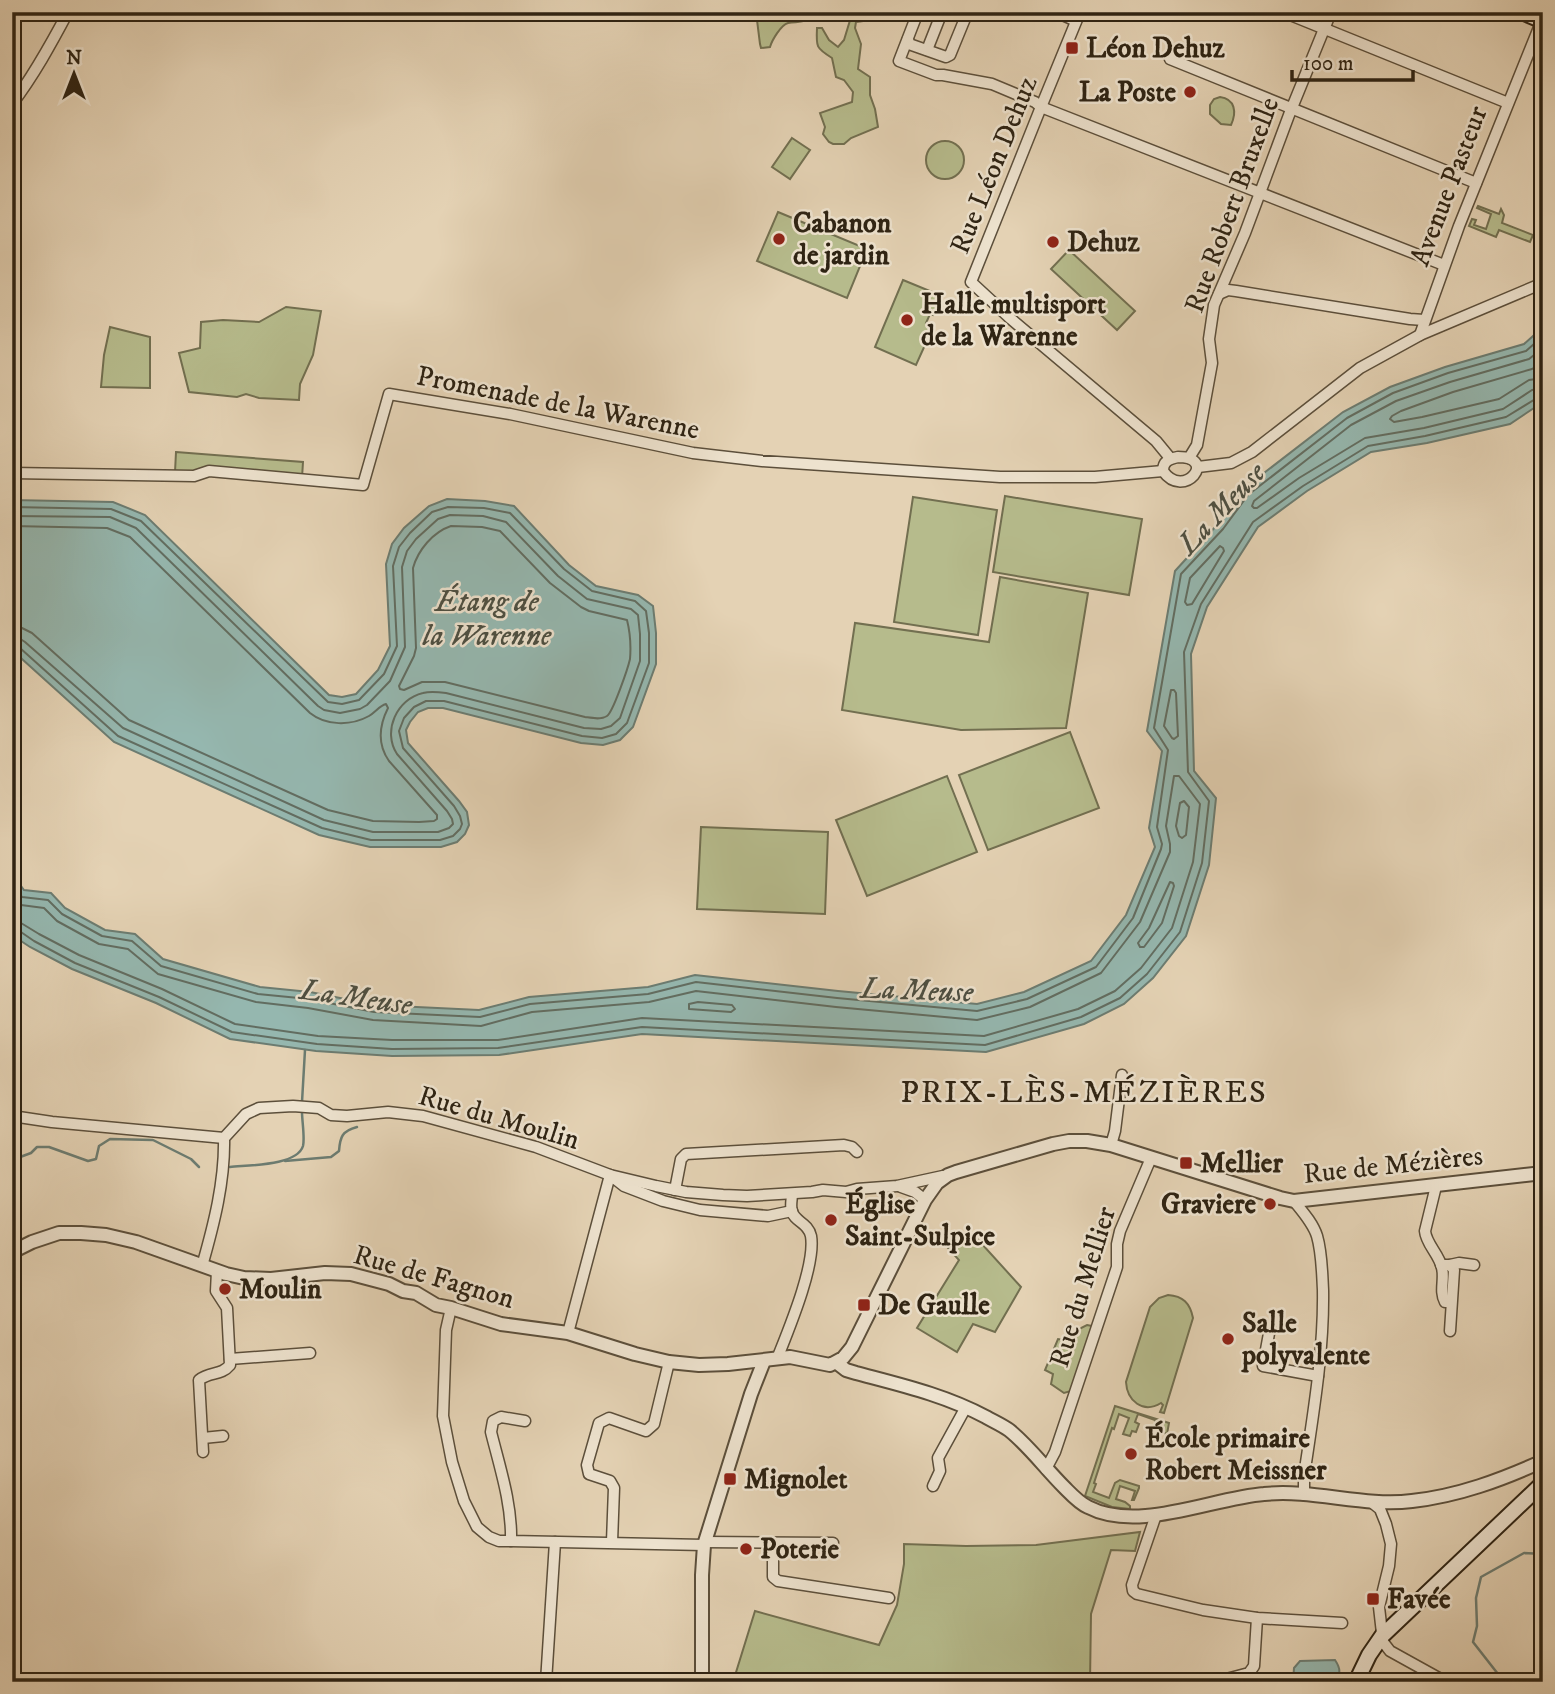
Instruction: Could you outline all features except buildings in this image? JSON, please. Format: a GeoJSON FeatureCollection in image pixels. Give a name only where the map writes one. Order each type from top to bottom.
{"type":"FeatureCollection","features":[{"type":"Feature","properties":{"kind":"main road"},"geometry":{"type":"LineString","coordinates":[[1522,12],[1542,19]]}},
{"type":"Feature","properties":{"kind":"main road"},"geometry":{"type":"LineString","coordinates":[[1356,1682],[1369,1654],[1382,1636],[1543,1483]]}},
{"type":"Feature","properties":{"kind":"street"},"geometry":{"type":"LineString","coordinates":[[12,104],[42,60],[68,12]]}},
{"type":"Feature","properties":{"kind":"street"},"geometry":{"type":"LineString","coordinates":[[918,12],[899,61],[936,75],[992,84],[1041,107],[1444,265]]}},
{"type":"Feature","properties":{"kind":"street"},"geometry":{"type":"LineString","coordinates":[[927,50],[942,12]]}},
{"type":"Feature","properties":{"kind":"street"},"geometry":{"type":"LineString","coordinates":[[1056,12],[1078,16]]}},
{"type":"Feature","properties":{"kind":"street"},"geometry":{"type":"LineString","coordinates":[[1283,12],[1508,103]]}},
{"type":"Feature","properties":{"kind":"street","name":"Rue Robert Bruxelle"},"geometry":{"type":"LineString","coordinates":[[1189,458],[1197,446],[1203,422],[1212,363],[1209,339],[1214,305],[1331,12]]}},
{"type":"Feature","properties":{"kind":"street"},"geometry":{"type":"LineString","coordinates":[[943,75],[946,57],[950,55],[961,14]]}},
{"type":"Feature","properties":{"kind":"street","name":"Rue Léon Dehuz"},"geometry":{"type":"LineString","coordinates":[[1078,16],[971,282],[1156,442],[1170,458]]}},
{"type":"Feature","properties":{"kind":"street","name":"Avenue Pasteur"},"geometry":{"type":"LineString","coordinates":[[1420,335],[1444,265],[1542,19]]}},
{"type":"Feature","properties":{"kind":"street"},"geometry":{"type":"LineString","coordinates":[[908,39],[909,44],[946,57]]}},
{"type":"Feature","properties":{"kind":"street"},"geometry":{"type":"LineString","coordinates":[[1170,59],[1476,183]]}},
{"type":"Feature","properties":{"kind":"street"},"geometry":{"type":"LineString","coordinates":[[1198,467],[1231,463],[1252,453],[1360,368],[1420,335],[1543,283]]}},
{"type":"Feature","properties":{"kind":"street"},"geometry":{"type":"LineString","coordinates":[[1219,294],[1228,290],[1236,291],[1424,320]]}},
{"type":"Feature","properties":{"kind":"street","name":"Promenade de la Warenne"},"geometry":{"type":"LineString","coordinates":[[12,473],[194,476],[209,471],[363,485],[389,394],[510,414],[693,453],[774,462],[1000,477],[1095,477],[1163,471]]}},
{"type":"Feature","properties":{"kind":"street"},"geometry":{"type":"LineString","coordinates":[[1170,458],[1189,458],[1198,467],[1197,474],[1192,478],[1177,481],[1168,478],[1163,471],[1170,458]]}},
{"type":"Feature","properties":{"kind":"street"},"geometry":{"type":"LineString","coordinates":[[1111,1145],[1122,1074]]}},
{"type":"Feature","properties":{"kind":"street","name":"Rue du Moulin"},"geometry":{"type":"LineString","coordinates":[[223,1138],[246,1114],[259,1108],[293,1106],[319,1108],[331,1115],[388,1112],[423,1116],[536,1147],[610,1175],[675,1190],[723,1195],[792,1194],[823,1189],[846,1192],[897,1186],[948,1175]]}},
{"type":"Feature","properties":{"kind":"street"},"geometry":{"type":"LineString","coordinates":[[12,1116],[223,1138],[220,1189],[202,1266]]}},
{"type":"Feature","properties":{"kind":"street","name":"Rue de Mézières"},"geometry":{"type":"LineString","coordinates":[[928,1194],[937,1182],[948,1175],[1069,1141],[1111,1145],[1294,1201],[1543,1173]]}},
{"type":"Feature","properties":{"kind":"street"},"geometry":{"type":"LineString","coordinates":[[675,1190],[681,1159],[686,1154],[844,1145],[857,1152]]}},
{"type":"Feature","properties":{"kind":"street","name":"Rue du Mellier"},"geometry":{"type":"LineString","coordinates":[[1046,1469],[1055,1452],[1117,1268],[1120,1231],[1151,1158]]}},
{"type":"Feature","properties":{"kind":"street"},"geometry":{"type":"LineString","coordinates":[[568,1334],[610,1175]]}},
{"type":"Feature","properties":{"kind":"street","name":"Rue du Moulin"},"geometry":{"type":"LineString","coordinates":[[610,1175],[624,1186],[663,1201],[700,1210],[768,1216],[792,1211]]}},
{"type":"Feature","properties":{"kind":"street"},"geometry":{"type":"LineString","coordinates":[[912,1183],[928,1194]]}},
{"type":"Feature","properties":{"kind":"street"},"geometry":{"type":"LineString","coordinates":[[1436,1185],[1425,1231],[1426,1237],[1446,1265],[1454,1270],[1450,1331]]}},
{"type":"Feature","properties":{"kind":"street"},"geometry":{"type":"LineString","coordinates":[[897,1186],[928,1194]]}},
{"type":"Feature","properties":{"kind":"street"},"geometry":{"type":"LineString","coordinates":[[702,1682],[702,1575],[705,1544],[751,1394],[770,1360],[808,1270],[810,1234],[806,1225],[796,1218],[792,1211],[792,1194]]}},
{"type":"Feature","properties":{"kind":"street"},"geometry":{"type":"LineString","coordinates":[[837,1363],[852,1347],[928,1194]]}},
{"type":"Feature","properties":{"kind":"street"},"geometry":{"type":"LineString","coordinates":[[1294,1201],[1317,1234],[1322,1264],[1323,1314],[1304,1494]]}},
{"type":"Feature","properties":{"kind":"street","name":"Rue de Fagnon"},"geometry":{"type":"LineString","coordinates":[[12,1252],[59,1233],[106,1235],[136,1242],[244,1278],[351,1274],[389,1284],[403,1291],[416,1293],[436,1305],[501,1324],[568,1334],[669,1362],[699,1365],[796,1358],[826,1365],[837,1363],[846,1370],[935,1394],[966,1406],[1008,1429],[1088,1508],[1119,1515],[1156,1516],[1267,1493],[1304,1494],[1384,1503],[1411,1501],[1487,1485],[1543,1461]]}},
{"type":"Feature","properties":{"kind":"street"},"geometry":{"type":"LineString","coordinates":[[1446,1265],[1474,1265]]}},
{"type":"Feature","properties":{"kind":"street"},"geometry":{"type":"LineString","coordinates":[[203,1452],[199,1380],[204,1376],[225,1372],[230,1365],[227,1308],[216,1291],[217,1271]]}},
{"type":"Feature","properties":{"kind":"street"},"geometry":{"type":"LineString","coordinates":[[451,1308],[446,1330],[443,1416],[452,1462],[464,1501],[477,1527],[489,1537],[499,1541],[555,1542],[833,1543]]}},
{"type":"Feature","properties":{"kind":"street"},"geometry":{"type":"LineString","coordinates":[[1270,1328],[1264,1366],[1318,1376]]}},
{"type":"Feature","properties":{"kind":"street"},"geometry":{"type":"LineString","coordinates":[[230,1359],[310,1353]]}},
{"type":"Feature","properties":{"kind":"street"},"geometry":{"type":"LineString","coordinates":[[612,1542],[614,1488],[610,1481],[589,1474],[587,1465],[599,1423],[609,1418],[646,1431],[654,1424],[669,1362]]}},
{"type":"Feature","properties":{"kind":"street"},"geometry":{"type":"LineString","coordinates":[[747,1363],[751,1376],[751,1394]]}},
{"type":"Feature","properties":{"kind":"street"},"geometry":{"type":"LineString","coordinates":[[933,1486],[940,1471],[938,1458],[966,1406]]}},
{"type":"Feature","properties":{"kind":"street"},"geometry":{"type":"LineString","coordinates":[[511,1541],[509,1504],[491,1432],[494,1421],[501,1417],[525,1421]]}},
{"type":"Feature","properties":{"kind":"street"},"geometry":{"type":"LineString","coordinates":[[203,1438],[223,1436]]}},
{"type":"Feature","properties":{"kind":"street"},"geometry":{"type":"LineString","coordinates":[[1370,1501],[1380,1509],[1391,1544],[1380,1607],[1383,1642],[1390,1651],[1446,1682]]}},
{"type":"Feature","properties":{"kind":"street"},"geometry":{"type":"LineString","coordinates":[[1156,1516],[1132,1584],[1133,1591],[1137,1594],[1203,1610],[1257,1618],[1342,1623]]}},
{"type":"Feature","properties":{"kind":"street"},"geometry":{"type":"LineString","coordinates":[[546,1682],[555,1542]]}},
{"type":"Feature","properties":{"kind":"street"},"geometry":{"type":"LineString","coordinates":[[773,1543],[773,1573],[778,1581],[889,1598]]}},
{"type":"Feature","properties":{"kind":"street"},"geometry":{"type":"LineString","coordinates":[[1216,1682],[1249,1674],[1254,1667],[1257,1618]]}},
{"type":"Feature","properties":{"kind":"green space"},"geometry":{"type":"Polygon","coordinates":[[[756,12],[804,12],[807,19],[785,24],[770,47],[761,48],[756,12]]]}},
{"type":"Feature","properties":{"kind":"green space"},"geometry":{"type":"Polygon","coordinates":[[[845,12],[877,12],[868,20],[856,22],[855,28],[861,44],[858,69],[870,77],[870,95],[878,127],[851,138],[844,144],[833,144],[823,134],[825,127],[820,113],[852,102],[853,92],[844,80],[836,77],[832,58],[818,46],[817,28],[822,28],[829,40],[838,47],[844,40],[851,17],[845,12]]]}},
{"type":"Feature","properties":{"kind":"green space"},"geometry":{"type":"Polygon","coordinates":[[[1220,97],[1232,103],[1234,115],[1231,125],[1221,124],[1210,114],[1210,105],[1214,99],[1220,97]]]}},
{"type":"Feature","properties":{"kind":"green space"},"geometry":{"type":"Polygon","coordinates":[[[792,138],[810,150],[790,179],[772,167],[792,138]]]}},
{"type":"Feature","properties":{"kind":"green space"},"geometry":{"type":"Polygon","coordinates":[[[945,141],[958,147],[964,160],[958,173],[945,179],[932,173],[926,160],[932,147],[945,141]]]}},
{"type":"Feature","properties":{"kind":"green space"},"geometry":{"type":"Polygon","coordinates":[[[1478,206],[1499,214],[1501,209],[1504,215],[1502,223],[1533,235],[1530,242],[1499,230],[1496,237],[1469,226],[1472,219],[1476,220],[1474,225],[1486,229],[1491,214],[1477,208],[1478,206]]]}},
{"type":"Feature","properties":{"kind":"green space"},"geometry":{"type":"Polygon","coordinates":[[[778,212],[867,249],[847,298],[757,261],[778,212]]]}},
{"type":"Feature","properties":{"kind":"green space"},"geometry":{"type":"Polygon","coordinates":[[[1069,250],[1135,311],[1117,330],[1051,269],[1069,250]]]}},
{"type":"Feature","properties":{"kind":"green space","name":"Halle multisport de la Warenne"},"geometry":{"type":"Polygon","coordinates":[[[903,280],[942,296],[926,323],[932,326],[928,335],[925,335],[922,343],[925,345],[916,365],[875,347],[903,280]]]}},
{"type":"Feature","properties":{"kind":"green space"},"geometry":{"type":"Polygon","coordinates":[[[286,307],[321,311],[313,355],[300,384],[299,400],[259,398],[246,394],[237,397],[189,392],[179,353],[200,348],[201,322],[259,322],[286,307]]]}},
{"type":"Feature","properties":{"kind":"green space"},"geometry":{"type":"Polygon","coordinates":[[[110,327],[150,337],[150,388],[101,387],[110,327]]]}},
{"type":"Feature","properties":{"kind":"green space"},"geometry":{"type":"Polygon","coordinates":[[[176,452],[303,462],[302,478],[175,472],[176,452]]]}},
{"type":"Feature","properties":{"kind":"green space"},"geometry":{"type":"Polygon","coordinates":[[[1005,496],[1142,519],[1129,595],[993,572],[1005,496]]]}},
{"type":"Feature","properties":{"kind":"green space"},"geometry":{"type":"Polygon","coordinates":[[[913,497],[997,510],[978,635],[894,622],[913,497]]]}},
{"type":"Feature","properties":{"kind":"green space"},"geometry":{"type":"Polygon","coordinates":[[[1000,577],[1088,593],[1066,728],[961,730],[842,710],[855,623],[989,642],[1000,577]]]}},
{"type":"Feature","properties":{"kind":"green space"},"geometry":{"type":"Polygon","coordinates":[[[1070,732],[1099,808],[988,850],[959,775],[1070,732]]]}},
{"type":"Feature","properties":{"kind":"green space"},"geometry":{"type":"Polygon","coordinates":[[[947,776],[977,852],[867,896],[836,820],[947,776]]]}},
{"type":"Feature","properties":{"kind":"green space"},"geometry":{"type":"Polygon","coordinates":[[[701,827],[828,832],[825,914],[697,909],[701,827]]]}},
{"type":"Feature","properties":{"kind":"green space"},"geometry":{"type":"Polygon","coordinates":[[[971,1232],[1021,1287],[995,1332],[973,1324],[957,1352],[917,1328],[959,1260],[948,1248],[971,1232]]]}},
{"type":"Feature","properties":{"kind":"green space"},"geometry":{"type":"Polygon","coordinates":[[[1168,1295],[1185,1301],[1193,1318],[1164,1413],[1160,1412],[1163,1405],[1161,1403],[1148,1407],[1137,1404],[1129,1395],[1126,1382],[1150,1307],[1159,1298],[1168,1295]]]}},
{"type":"Feature","properties":{"kind":"green space"},"geometry":{"type":"Polygon","coordinates":[[[1087,1325],[1092,1326],[1071,1391],[1064,1393],[1051,1384],[1053,1374],[1045,1370],[1058,1339],[1064,1340],[1087,1325]]]}},
{"type":"Feature","properties":{"kind":"green space"},"geometry":{"type":"Polygon","coordinates":[[[1115,1406],[1169,1423],[1167,1434],[1157,1430],[1155,1420],[1138,1414],[1135,1422],[1139,1424],[1136,1432],[1132,1431],[1130,1436],[1123,1434],[1129,1418],[1119,1414],[1114,1429],[1112,1428],[1093,1492],[1109,1498],[1115,1483],[1120,1480],[1139,1486],[1132,1500],[1135,1491],[1120,1486],[1116,1499],[1125,1502],[1130,1509],[1112,1507],[1085,1496],[1115,1406]]]}},
{"type":"Feature","properties":{"kind":"green space"},"geometry":{"type":"Polygon","coordinates":[[[1140,1532],[1135,1551],[1111,1550],[1091,1614],[1090,1682],[733,1682],[755,1611],[879,1645],[897,1605],[904,1564],[904,1544],[1036,1545],[1140,1532]]]}},
{"type":"Feature","properties":{"kind":"water","name":"La Meuse"},"geometry":{"type":"Polygon","coordinates":[[[1543,327],[1543,402],[1510,424],[1427,443],[1371,452],[1307,491],[1258,527],[1207,607],[1191,654],[1194,771],[1216,798],[1209,865],[1186,936],[1153,978],[1124,1004],[1084,1024],[986,1052],[642,1034],[499,1055],[392,1056],[316,1051],[230,1039],[156,1003],[72,969],[12,935],[12,874],[24,890],[51,893],[65,908],[105,930],[135,934],[163,959],[260,987],[310,992],[375,1005],[479,1010],[529,997],[648,987],[695,975],[977,1004],[1024,992],[1091,961],[1126,915],[1155,847],[1149,828],[1162,751],[1147,731],[1175,571],[1217,525],[1242,490],[1343,412],[1390,387],[1445,367],[1524,344],[1543,327]]]}},
{"type":"Feature","properties":{"kind":"water","name":"Étang de la Warenne"},"geometry":{"type":"Polygon","coordinates":[[[447,499],[514,506],[569,565],[596,586],[638,595],[653,606],[656,633],[656,664],[633,727],[620,740],[603,745],[581,743],[443,708],[428,708],[418,712],[406,730],[408,743],[467,812],[469,825],[457,842],[441,847],[370,847],[319,835],[114,742],[12,650],[12,500],[113,502],[145,515],[329,695],[342,697],[356,694],[378,670],[390,646],[386,564],[392,544],[404,528],[429,506],[447,499]]]}},
{"type":"Feature","properties":{"kind":"water"},"geometry":{"type":"Polygon","coordinates":[[[1335,1660],[1339,1671],[1334,1681],[1293,1682],[1294,1668],[1300,1661],[1335,1660]]]}},
{"type":"Feature","properties":{"kind":"waterway"},"geometry":{"type":"LineString","coordinates":[[302,1102],[305,1050]]}},
{"type":"Feature","properties":{"kind":"waterway"},"geometry":{"type":"LineString","coordinates":[[230,1167],[282,1161],[299,1153],[304,1143],[302,1112]]}},
{"type":"Feature","properties":{"kind":"waterway"},"geometry":{"type":"LineString","coordinates":[[285,1161],[331,1157],[339,1151],[341,1138],[345,1133],[357,1127]]}},
{"type":"Feature","properties":{"kind":"waterway"},"geometry":{"type":"LineString","coordinates":[[12,1160],[31,1153],[37,1147],[49,1147],[88,1161],[96,1159],[99,1146],[110,1139],[153,1140],[191,1159],[199,1167]]}},
{"type":"Feature","properties":{"kind":"waterway"},"geometry":{"type":"LineString","coordinates":[[1496,1682],[1498,1674],[1473,1642],[1477,1626],[1476,1598],[1481,1577],[1524,1553],[1543,1554]]}},
{"type":"Feature","properties":{"kind":"place","name":"Léon Dehuz"},"geometry":{"type":"Point","coordinates":[1072,48]}},
{"type":"Feature","properties":{"kind":"place","name":"La Poste"},"geometry":{"type":"Point","coordinates":[1190,92]}},
{"type":"Feature","properties":{"kind":"place","name":"Cabanon de jardin"},"geometry":{"type":"Point","coordinates":[779,239]}},
{"type":"Feature","properties":{"kind":"place","name":"Dehuz"},"geometry":{"type":"Point","coordinates":[1053,242]}},
{"type":"Feature","properties":{"kind":"place","name":"Halle multisport de la Warenne"},"geometry":{"type":"Point","coordinates":[907,320]}},
{"type":"Feature","properties":{"kind":"place","name":"Mellier"},"geometry":{"type":"Point","coordinates":[1186,1163]}},
{"type":"Feature","properties":{"kind":"place","name":"Graviere"},"geometry":{"type":"Point","coordinates":[1270,1204]}},
{"type":"Feature","properties":{"kind":"place","name":"Église Saint-Sulpice"},"geometry":{"type":"Point","coordinates":[831,1220]}},
{"type":"Feature","properties":{"kind":"place","name":"Moulin"},"geometry":{"type":"Point","coordinates":[225,1289]}},
{"type":"Feature","properties":{"kind":"place","name":"De Gaulle"},"geometry":{"type":"Point","coordinates":[864,1305]}},
{"type":"Feature","properties":{"kind":"place","name":"Salle polyvalente"},"geometry":{"type":"Point","coordinates":[1228,1339]}},
{"type":"Feature","properties":{"kind":"place","name":"École primaire Robert Meissner"},"geometry":{"type":"Point","coordinates":[1131,1454]}},
{"type":"Feature","properties":{"kind":"place","name":"Mignolet"},"geometry":{"type":"Point","coordinates":[730,1479]}},
{"type":"Feature","properties":{"kind":"place","name":"Poterie"},"geometry":{"type":"Point","coordinates":[746,1549]}},
{"type":"Feature","properties":{"kind":"place","name":"Favée"},"geometry":{"type":"Point","coordinates":[1373,1599]}},
{"type":"Feature","properties":{"kind":"district","name":"PRIX-LÈS-MÉZIÈRES"},"geometry":{"type":"Point","coordinates":[1084,1093]}}]}
